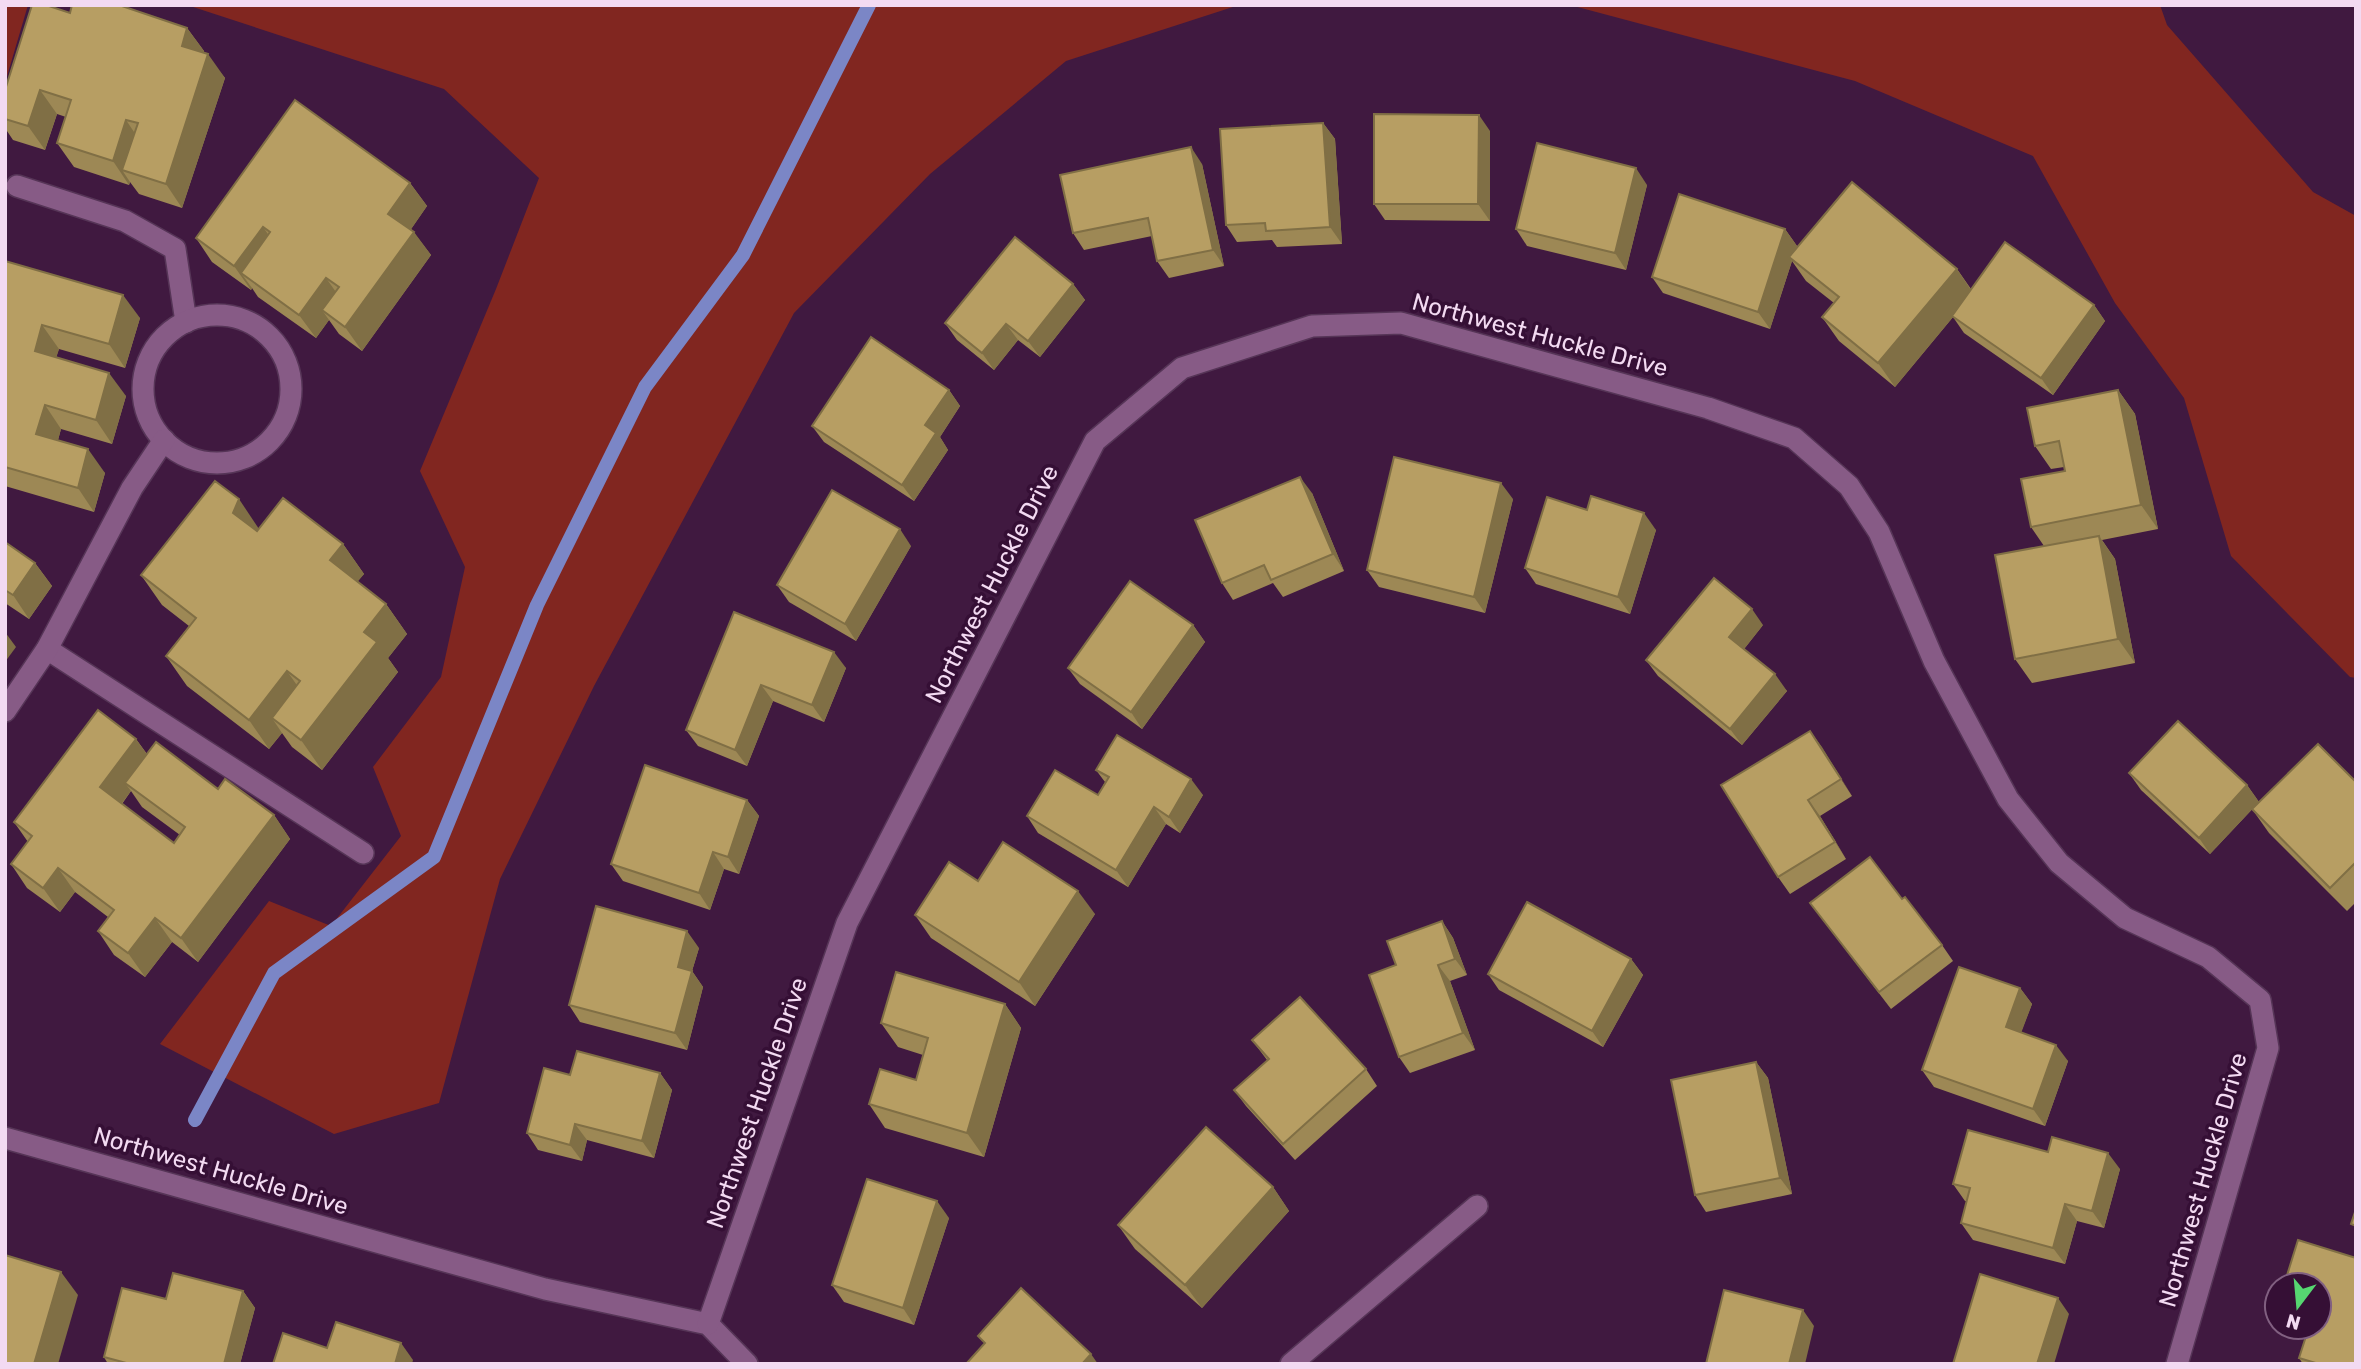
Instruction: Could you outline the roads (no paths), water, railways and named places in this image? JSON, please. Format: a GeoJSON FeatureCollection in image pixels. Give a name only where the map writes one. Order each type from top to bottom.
{"type":"FeatureCollection","features":[{"type":"Feature","properties":{"kind":"street"},"geometry":{"type":"LineString","coordinates":[[17,186],[125,221],[175,249],[186,322]]}},
{"type":"Feature","properties":{"kind":"street"},"geometry":{"type":"LineString","coordinates":[[211,316],[236,317],[258,328],[277,344],[288,367],[292,391],[287,416],[274,437],[255,453],[231,462],[206,463],[183,455],[164,440],[150,421],[144,399],[145,375],[152,354],[167,335],[186,322],[211,316]]}},
{"type":"Feature","properties":{"kind":"street","name":"Northwest Huckle Drive"},"geometry":{"type":"LineString","coordinates":[[5,1138],[545,1289],[708,1324],[847,923],[1095,442],[1182,368],[1312,326],[1401,323],[1708,408],[1794,438],[1849,486],[1879,532],[1934,661],[2008,799],[2059,863],[2125,918],[2208,957],[2260,1000],[2268,1048],[2177,1364]]}},
{"type":"Feature","properties":{"kind":"street"},"geometry":{"type":"LineString","coordinates":[[5,711],[47,649],[132,488],[164,440]]}},
{"type":"Feature","properties":{"kind":"street"},"geometry":{"type":"LineString","coordinates":[[47,649],[363,853]]}},
{"type":"Feature","properties":{"kind":"street"},"geometry":{"type":"LineString","coordinates":[[1291,1364],[1477,1206]]}},
{"type":"Feature","properties":{"kind":"street"},"geometry":{"type":"LineString","coordinates":[[708,1324],[747,1364]]}},
{"type":"Feature","properties":{"kind":"waterway"},"geometry":{"type":"LineString","coordinates":[[195,1120],[274,973],[434,857],[537,605],[645,387],[743,255],[869,5]]}}]}
